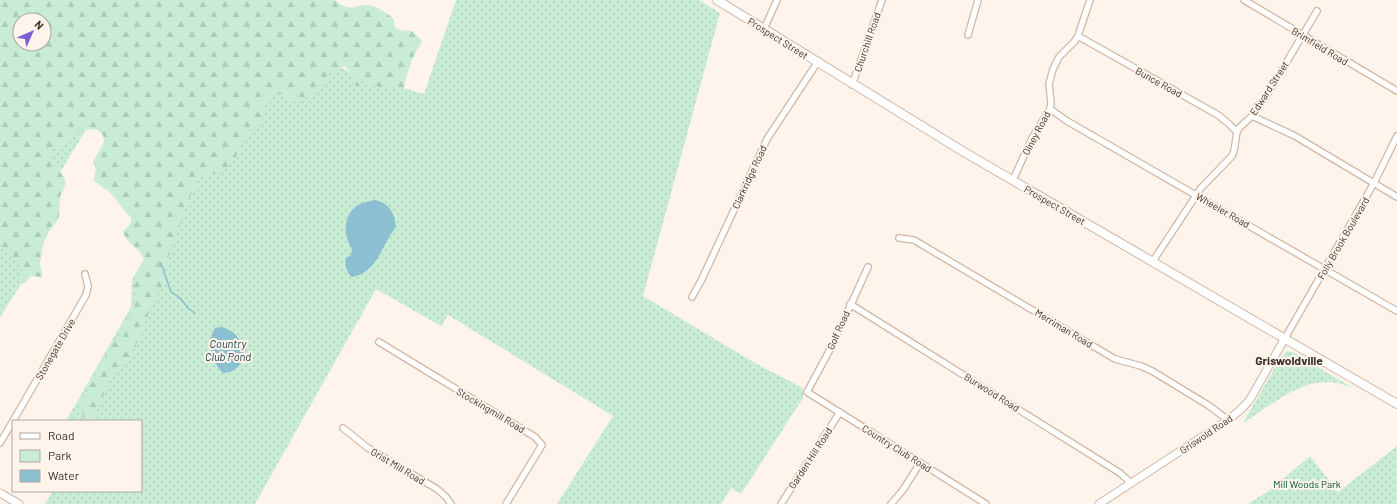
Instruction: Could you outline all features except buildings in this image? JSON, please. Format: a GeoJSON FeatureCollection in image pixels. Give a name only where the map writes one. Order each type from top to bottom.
{"type":"FeatureCollection","features":[{"type":"Feature","properties":{"kind":"main road","name":"Prospect Street"},"geometry":{"type":"LineString","coordinates":[[717,0],[817,63],[1013,180],[1397,404]]}},
{"type":"Feature","properties":{"kind":"street"},"geometry":{"type":"LineString","coordinates":[[764,29],[777,0]]}},
{"type":"Feature","properties":{"kind":"street","name":"Churchill Road"},"geometry":{"type":"LineString","coordinates":[[852,84],[882,0]]}},
{"type":"Feature","properties":{"kind":"street"},"geometry":{"type":"LineString","coordinates":[[968,34],[978,0]]}},
{"type":"Feature","properties":{"kind":"street","name":"Olney Road"},"geometry":{"type":"LineString","coordinates":[[1013,180],[1034,134],[1050,109],[1051,103],[1049,84],[1058,57],[1074,42],[1078,36],[1090,0]]}},
{"type":"Feature","properties":{"kind":"street","name":"Brimfield Road"},"geometry":{"type":"LineString","coordinates":[[1244,0],[1397,91]]}},
{"type":"Feature","properties":{"kind":"street","name":"Edward Street"},"geometry":{"type":"LineString","coordinates":[[1237,132],[1239,128],[1252,116],[1267,95],[1317,11]]}},
{"type":"Feature","properties":{"kind":"street","name":"Bunce Road"},"geometry":{"type":"LineString","coordinates":[[1078,36],[1218,115],[1237,132]]}},
{"type":"Feature","properties":{"kind":"street","name":"Clarkridge Road"},"geometry":{"type":"LineString","coordinates":[[692,297],[701,281],[767,139],[817,63]]}},
{"type":"Feature","properties":{"kind":"street","name":"Wheeler Road"},"geometry":{"type":"LineString","coordinates":[[1050,109],[1067,121],[1397,311]]}},
{"type":"Feature","properties":{"kind":"street"},"geometry":{"type":"LineString","coordinates":[[1252,116],[1295,136],[1397,197]]}},
{"type":"Feature","properties":{"kind":"street"},"geometry":{"type":"LineString","coordinates":[[1153,261],[1197,195],[1212,176],[1225,165],[1232,156],[1237,132]]}},
{"type":"Feature","properties":{"kind":"street","name":"Folly Brook Boulevard"},"geometry":{"type":"LineString","coordinates":[[1285,338],[1374,183],[1397,136]]}},
{"type":"Feature","properties":{"kind":"street","name":"Merriman Road"},"geometry":{"type":"LineString","coordinates":[[899,238],[914,240],[1115,359],[1141,366],[1152,371],[1208,405],[1228,420]]}},
{"type":"Feature","properties":{"kind":"street","name":"Golf Road"},"geometry":{"type":"LineString","coordinates":[[807,392],[833,344],[868,267]]}},
{"type":"Feature","properties":{"kind":"street","name":"Stonegate Drive"},"geometry":{"type":"LineString","coordinates":[[14,420],[86,295],[88,286],[85,274]]}},
{"type":"Feature","properties":{"kind":"street","name":"Burwood Road"},"geometry":{"type":"LineString","coordinates":[[850,304],[1120,473],[1131,483]]}},
{"type":"Feature","properties":{"kind":"street","name":"Griswold Road"},"geometry":{"type":"LineString","coordinates":[[1099,504],[1228,420],[1243,408],[1285,338]]}},
{"type":"Feature","properties":{"kind":"street","name":"Stockingmill Road"},"geometry":{"type":"LineString","coordinates":[[379,342],[535,437],[542,445],[506,504]]}},
{"type":"Feature","properties":{"kind":"street","name":"Country Club Road"},"geometry":{"type":"LineString","coordinates":[[807,392],[986,504]]}},
{"type":"Feature","properties":{"kind":"street","name":"Garden Hill Road"},"geometry":{"type":"LineString","coordinates":[[781,504],[840,412]]}},
{"type":"Feature","properties":{"kind":"street","name":"Stonegate Drive"},"geometry":{"type":"LineString","coordinates":[[0,443],[12,423]]}},
{"type":"Feature","properties":{"kind":"street","name":"Grist Mill Road"},"geometry":{"type":"LineString","coordinates":[[343,428],[368,448],[437,489],[451,504]]}},
{"type":"Feature","properties":{"kind":"street"},"geometry":{"type":"LineString","coordinates":[[891,504],[903,490],[920,463]]}},
{"type":"Feature","properties":{"kind":"street"},"geometry":{"type":"LineString","coordinates":[[0,493],[19,504]]}},
{"type":"Feature","properties":{"kind":"green space"},"geometry":{"type":"Polygon","coordinates":[[[0,0],[335,0],[341,5],[352,8],[364,5],[373,6],[391,16],[394,20],[396,28],[412,31],[422,41],[412,60],[404,88],[401,91],[392,88],[382,88],[363,81],[359,86],[356,86],[347,68],[344,66],[339,71],[331,72],[328,75],[324,87],[306,98],[296,100],[279,93],[274,93],[269,99],[261,121],[246,134],[236,157],[229,166],[223,171],[215,174],[205,174],[199,179],[187,202],[177,234],[172,243],[168,261],[161,269],[163,283],[150,309],[140,337],[129,359],[107,385],[94,420],[85,420],[81,410],[81,404],[97,369],[124,327],[136,303],[137,293],[134,286],[134,281],[144,263],[144,259],[140,252],[127,240],[123,233],[130,224],[130,216],[108,191],[94,181],[96,168],[93,162],[104,142],[103,135],[96,129],[82,130],[64,146],[55,147],[51,151],[52,160],[63,175],[66,184],[60,197],[59,218],[48,233],[43,245],[40,263],[42,277],[31,276],[25,283],[21,284],[20,279],[22,265],[0,248],[0,0]]]}},
{"type":"Feature","properties":{"kind":"green space"},"geometry":{"type":"Polygon","coordinates":[[[456,0],[699,0],[720,13],[643,296],[755,363],[803,388],[803,398],[741,494],[731,488],[721,504],[557,504],[613,416],[448,315],[441,326],[376,289],[255,504],[45,504],[52,492],[142,492],[142,420],[67,420],[131,307],[132,280],[196,168],[97,112],[10,254],[23,266],[20,282],[21,284],[0,317],[0,10],[253,17],[347,71],[424,94],[456,0]]]}},
{"type":"Feature","properties":{"kind":"green space"},"geometry":{"type":"Polygon","coordinates":[[[1287,351],[1293,352],[1356,390],[1340,384],[1325,382],[1311,384],[1296,389],[1243,423],[1281,357],[1287,351]]]}},
{"type":"Feature","properties":{"kind":"green space","name":"Mill Woods Park"},"geometry":{"type":"Polygon","coordinates":[[[1397,446],[1397,504],[1248,504],[1270,490],[1310,456],[1338,492],[1397,446]]]}},
{"type":"Feature","properties":{"kind":"water"},"geometry":{"type":"Polygon","coordinates":[[[374,200],[384,203],[390,209],[393,213],[396,227],[374,264],[363,273],[352,277],[347,271],[345,263],[346,258],[351,255],[352,249],[347,237],[346,223],[351,211],[362,203],[374,200]]]}},
{"type":"Feature","properties":{"kind":"water","name":"Country Club Pond"},"geometry":{"type":"Polygon","coordinates":[[[221,327],[230,330],[237,336],[241,343],[243,352],[239,366],[232,371],[223,373],[213,358],[211,345],[212,333],[215,328],[221,327]]]}},
{"type":"Feature","properties":{"kind":"waterway"},"geometry":{"type":"LineString","coordinates":[[161,263],[171,292],[180,298],[189,309],[195,313]]}},
{"type":"Feature","properties":{"kind":"district","name":"Griswoldville"},"geometry":{"type":"Point","coordinates":[1289,361]}}]}
